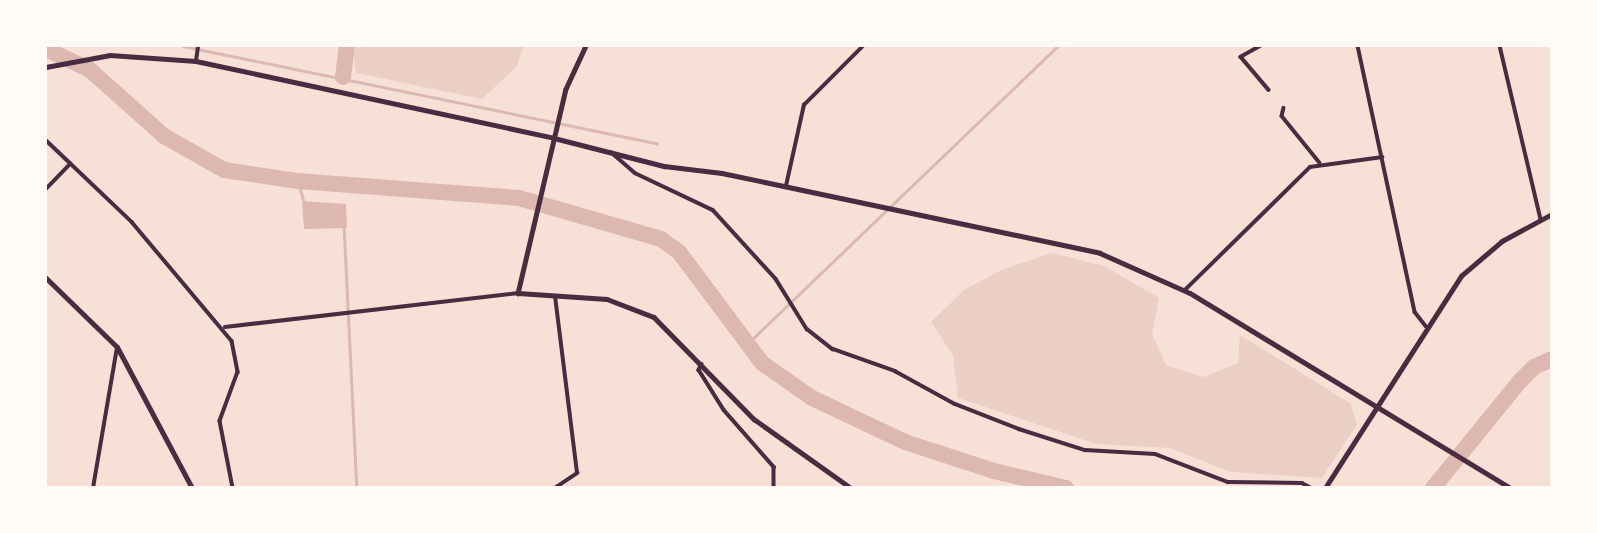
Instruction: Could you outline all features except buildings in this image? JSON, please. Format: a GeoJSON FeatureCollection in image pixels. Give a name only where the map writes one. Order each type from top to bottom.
{"type":"FeatureCollection","features":[{"type":"Feature","properties":{"kind":"main road"},"geometry":{"type":"LineString","coordinates":[[46,278],[117,348],[192,488]]}},
{"type":"Feature","properties":{"kind":"street"},"geometry":{"type":"LineString","coordinates":[[196,61],[198,46]]}},
{"type":"Feature","properties":{"kind":"street"},"geometry":{"type":"LineString","coordinates":[[518,293],[566,89],[586,46]]}},
{"type":"Feature","properties":{"kind":"street"},"geometry":{"type":"LineString","coordinates":[[786,186],[804,105],[863,46]]}},
{"type":"Feature","properties":{"kind":"street"},"geometry":{"type":"LineString","coordinates":[[1261,46],[1241,57],[1269,90]]}},
{"type":"Feature","properties":{"kind":"street"},"geometry":{"type":"LineString","coordinates":[[1358,46],[1415,312],[1426,326]]}},
{"type":"Feature","properties":{"kind":"street"},"geometry":{"type":"LineString","coordinates":[[1500,46],[1541,220]]}},
{"type":"Feature","properties":{"kind":"street"},"geometry":{"type":"LineString","coordinates":[[46,67],[87,57],[152,55],[196,61],[554,138],[664,166],[786,186],[1100,253],[1185,290],[1511,488]]}},
{"type":"Feature","properties":{"kind":"street"},"geometry":{"type":"LineString","coordinates":[[1284,108],[1282,117],[1320,163]]}},
{"type":"Feature","properties":{"kind":"street"},"geometry":{"type":"LineString","coordinates":[[46,140],[132,222],[225,327],[238,360],[220,421],[233,488]]}},
{"type":"Feature","properties":{"kind":"street"},"geometry":{"type":"LineString","coordinates":[[611,152],[635,173],[713,209],[776,279],[807,329],[834,349],[887,368],[955,404],[1018,429],[1085,450],[1155,454],[1228,482],[1302,483],[1312,488]]}},
{"type":"Feature","properties":{"kind":"street"},"geometry":{"type":"LineString","coordinates":[[1185,290],[1297,177],[1320,163],[1382,157]]}},
{"type":"Feature","properties":{"kind":"street"},"geometry":{"type":"LineString","coordinates":[[46,189],[70,164]]}},
{"type":"Feature","properties":{"kind":"street"},"geometry":{"type":"LineString","coordinates":[[1325,488],[1378,408],[1426,326],[1474,263],[1503,241],[1552,214]]}},
{"type":"Feature","properties":{"kind":"street"},"geometry":{"type":"LineString","coordinates":[[225,327],[518,293],[555,294],[634,307],[669,330],[754,419],[851,488]]}},
{"type":"Feature","properties":{"kind":"street"},"geometry":{"type":"LineString","coordinates":[[555,294],[577,472],[555,488]]}},
{"type":"Feature","properties":{"kind":"street"},"geometry":{"type":"LineString","coordinates":[[93,488],[117,348]]}},
{"type":"Feature","properties":{"kind":"street"},"geometry":{"type":"LineString","coordinates":[[702,364],[699,370],[724,410],[774,467],[774,488]]}},
{"type":"Feature","properties":{"kind":"shaded area"},"geometry":{"type":"Polygon","coordinates":[[[353,46],[524,46],[516,67],[482,99],[356,73],[353,46]]]}},
{"type":"Feature","properties":{"kind":"shaded area"},"geometry":{"type":"Polygon","coordinates":[[[302,201],[346,204],[347,228],[304,229],[302,201]]]}},
{"type":"Feature","properties":{"kind":"shaded area"},"geometry":{"type":"Polygon","coordinates":[[[1052,253],[1104,266],[1159,298],[1152,334],[1166,365],[1203,377],[1238,363],[1240,335],[1350,403],[1357,424],[1322,478],[1231,472],[1170,448],[1096,444],[958,398],[953,355],[931,322],[964,290],[1001,270],[1052,253]]]}},
{"type":"Feature","properties":{"kind":"waterway"},"geometry":{"type":"LineString","coordinates":[[50,50],[53,46]]}},
{"type":"Feature","properties":{"kind":"waterway"},"geometry":{"type":"LineString","coordinates":[[183,46],[657,143]]}},
{"type":"Feature","properties":{"kind":"waterway"},"geometry":{"type":"LineString","coordinates":[[343,77],[347,46]]}},
{"type":"Feature","properties":{"kind":"waterway"},"geometry":{"type":"LineString","coordinates":[[746,345],[1058,46]]}},
{"type":"Feature","properties":{"kind":"waterway"},"geometry":{"type":"LineString","coordinates":[[46,49],[90,70],[164,136],[224,170],[298,181],[519,198],[661,239],[679,252],[762,363],[812,398],[905,442],[994,471],[1066,488]]}},
{"type":"Feature","properties":{"kind":"waterway"},"geometry":{"type":"LineString","coordinates":[[298,181],[304,202]]}},
{"type":"Feature","properties":{"kind":"waterway"},"geometry":{"type":"LineString","coordinates":[[344,225],[357,488]]}},
{"type":"Feature","properties":{"kind":"waterway"},"geometry":{"type":"LineString","coordinates":[[1433,488],[1520,381],[1534,367],[1552,359]]}}]}
